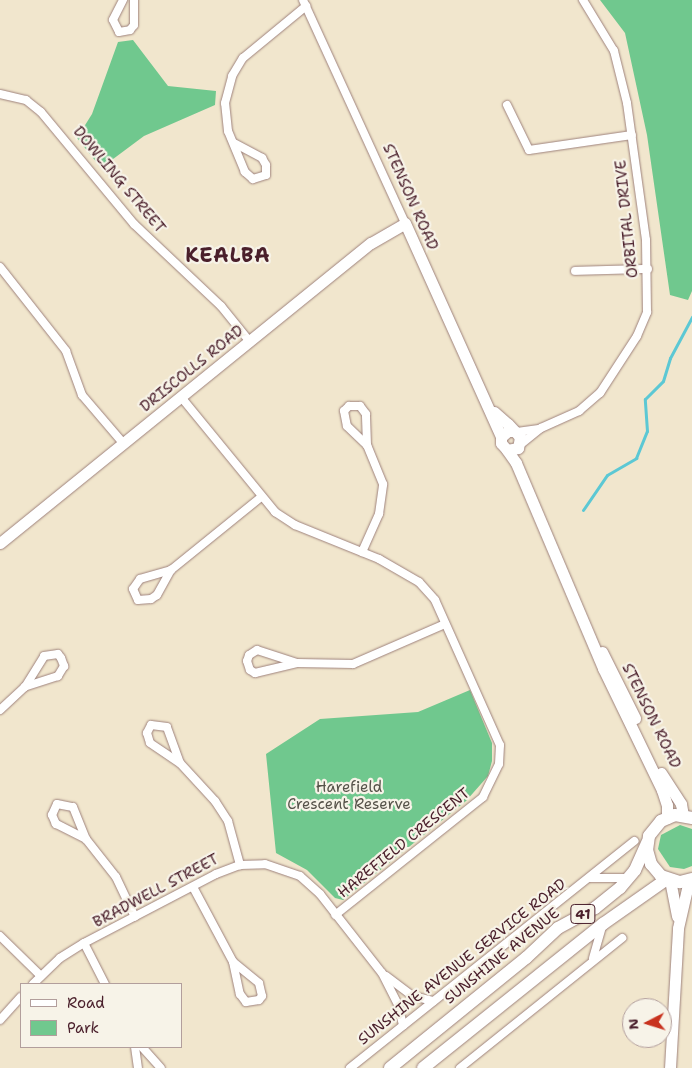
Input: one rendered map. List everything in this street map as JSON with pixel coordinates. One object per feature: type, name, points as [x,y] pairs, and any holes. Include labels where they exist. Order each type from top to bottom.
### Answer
[{"type":"main road","points":[[667,818],[689,816]]},
{"type":"main road","name":"41","points":[[641,842],[656,825],[667,818]]},
{"type":"main road","points":[[641,842],[651,864],[669,880],[690,880]]},
{"type":"main road","name":"SUNSHINE AVENUE","points":[[390,1068],[526,958],[558,928],[595,908],[629,878],[641,842]]},
{"type":"main road","name":"41","points":[[423,1068],[603,924],[669,880]]},
{"type":"street","points":[[123,0],[114,14],[113,26],[119,32],[130,30],[134,25],[134,0]]},
{"type":"street","name":"ORBITAL DRIVE","points":[[515,432],[541,428],[579,411],[610,382],[643,323],[647,312],[648,269],[632,135],[614,51],[583,0]]},
{"type":"street","points":[[234,143],[262,158],[266,165],[266,175],[258,179],[248,176],[234,143],[226,124],[225,103],[238,65],[253,48],[304,3]]},
{"type":"street","name":"STENSON ROAD","points":[[304,3],[501,437]]},
{"type":"street","name":"DOWLING STREET","points":[[0,94],[26,100],[41,112],[134,224],[221,306],[250,342]]},
{"type":"street","points":[[507,105],[528,150],[632,135]]},
{"type":"street","name":"DRISCOLLS ROAD","points":[[0,543],[381,235],[405,223]]},
{"type":"street","points":[[0,267],[66,350],[82,395],[123,443]]},
{"type":"street","points":[[575,271],[648,269]]},
{"type":"street","name":"HAREFIELD CRESCENT","points":[[181,397],[275,512],[295,525],[362,552],[419,582],[435,600],[500,745],[499,764],[494,781],[483,797],[335,915]]},
{"type":"street","points":[[362,552],[383,499],[383,484],[367,445],[366,414],[360,406],[350,406],[344,411],[346,426],[367,445]]},
{"type":"street","name":"STENSON ROAD","points":[[489,407],[515,432]]},
{"type":"street","name":"ORBITAL DRIVE","points":[[520,446],[541,428]]},
{"type":"street","points":[[508,431],[515,432],[520,446],[507,450],[501,444],[501,437],[508,431]]},
{"type":"street","name":"STENSON ROAD","points":[[520,446],[522,481]]},
{"type":"street","name":"STENSON ROAD","points":[[507,450],[662,790],[667,805],[667,818]]},
{"type":"street","points":[[171,570],[157,595],[151,599],[138,600],[134,589],[136,583],[171,570],[261,497]]},
{"type":"street","points":[[297,663],[258,650],[249,655],[247,661],[250,670],[255,673],[297,663],[353,664],[446,624]]},
{"type":"street","name":"STENSON ROAD","points":[[589,632],[614,670],[655,762],[689,816]]},
{"type":"street","points":[[0,710],[25,688],[44,656],[58,654],[64,666],[58,676],[25,688]]},
{"type":"street","points":[[180,763],[167,727],[151,725],[147,733],[150,743],[180,763],[215,800],[228,821],[240,865]]},
{"type":"street","points":[[86,839],[56,824],[52,815],[57,804],[73,807],[86,839],[116,877],[135,917]]},
{"type":"street","name":"SUNSHINE AVENUE SERVICE ROAD","points":[[350,1068],[432,1001],[590,878],[641,842]]},
{"type":"street","name":"BRADWELL STREET","points":[[34,983],[60,958],[193,886],[240,865],[265,864],[287,870],[310,884],[382,973],[398,1005],[403,1025]]},
{"type":"street","points":[[590,878],[629,878]]},
{"type":"street","points":[[669,880],[678,928]]},
{"type":"street","points":[[670,1068],[678,928],[690,880]]},
{"type":"street","points":[[193,886],[232,962],[240,994],[246,1002],[259,1000],[262,996],[259,983],[232,962]]},
{"type":"street","points":[[593,958],[603,924]]},
{"type":"street","points":[[0,936],[41,976]]},
{"type":"street","points":[[464,1067],[593,958],[622,938]]},
{"type":"street","points":[[84,944],[104,983]]},
{"type":"street","name":"SUNSHINE AVENUE","points":[[382,973],[413,996],[432,1001]]},
{"type":"street","points":[[0,1020],[20,998]]},
{"type":"street","points":[[134,1048],[138,1068]]},
{"type":"street","points":[[143,1048],[160,1068]]},
{"type":"green space","points":[[600,0],[692,0],[692,291],[688,300],[670,295],[647,135],[625,33]]},
{"type":"green space","points":[[133,40],[168,86],[216,91],[215,105],[144,136],[101,168],[77,138],[92,114],[118,42]]},
{"type":"green space","name":"Harefield Crescent Reserve","points":[[470,690],[492,743],[492,761],[488,776],[466,801],[343,900],[335,898],[307,870],[276,853],[266,754],[320,719],[418,712]]},
{"type":"green space","points":[[680,825],[692,829],[692,866],[684,869],[670,867],[658,849],[661,835]]},
{"type":"waterway","points":[[583,510],[607,475],[636,458],[647,431],[645,399],[663,381],[670,358],[692,317]]},
{"type":"district","name":"KEALBA","points":[[228,255]]}]
